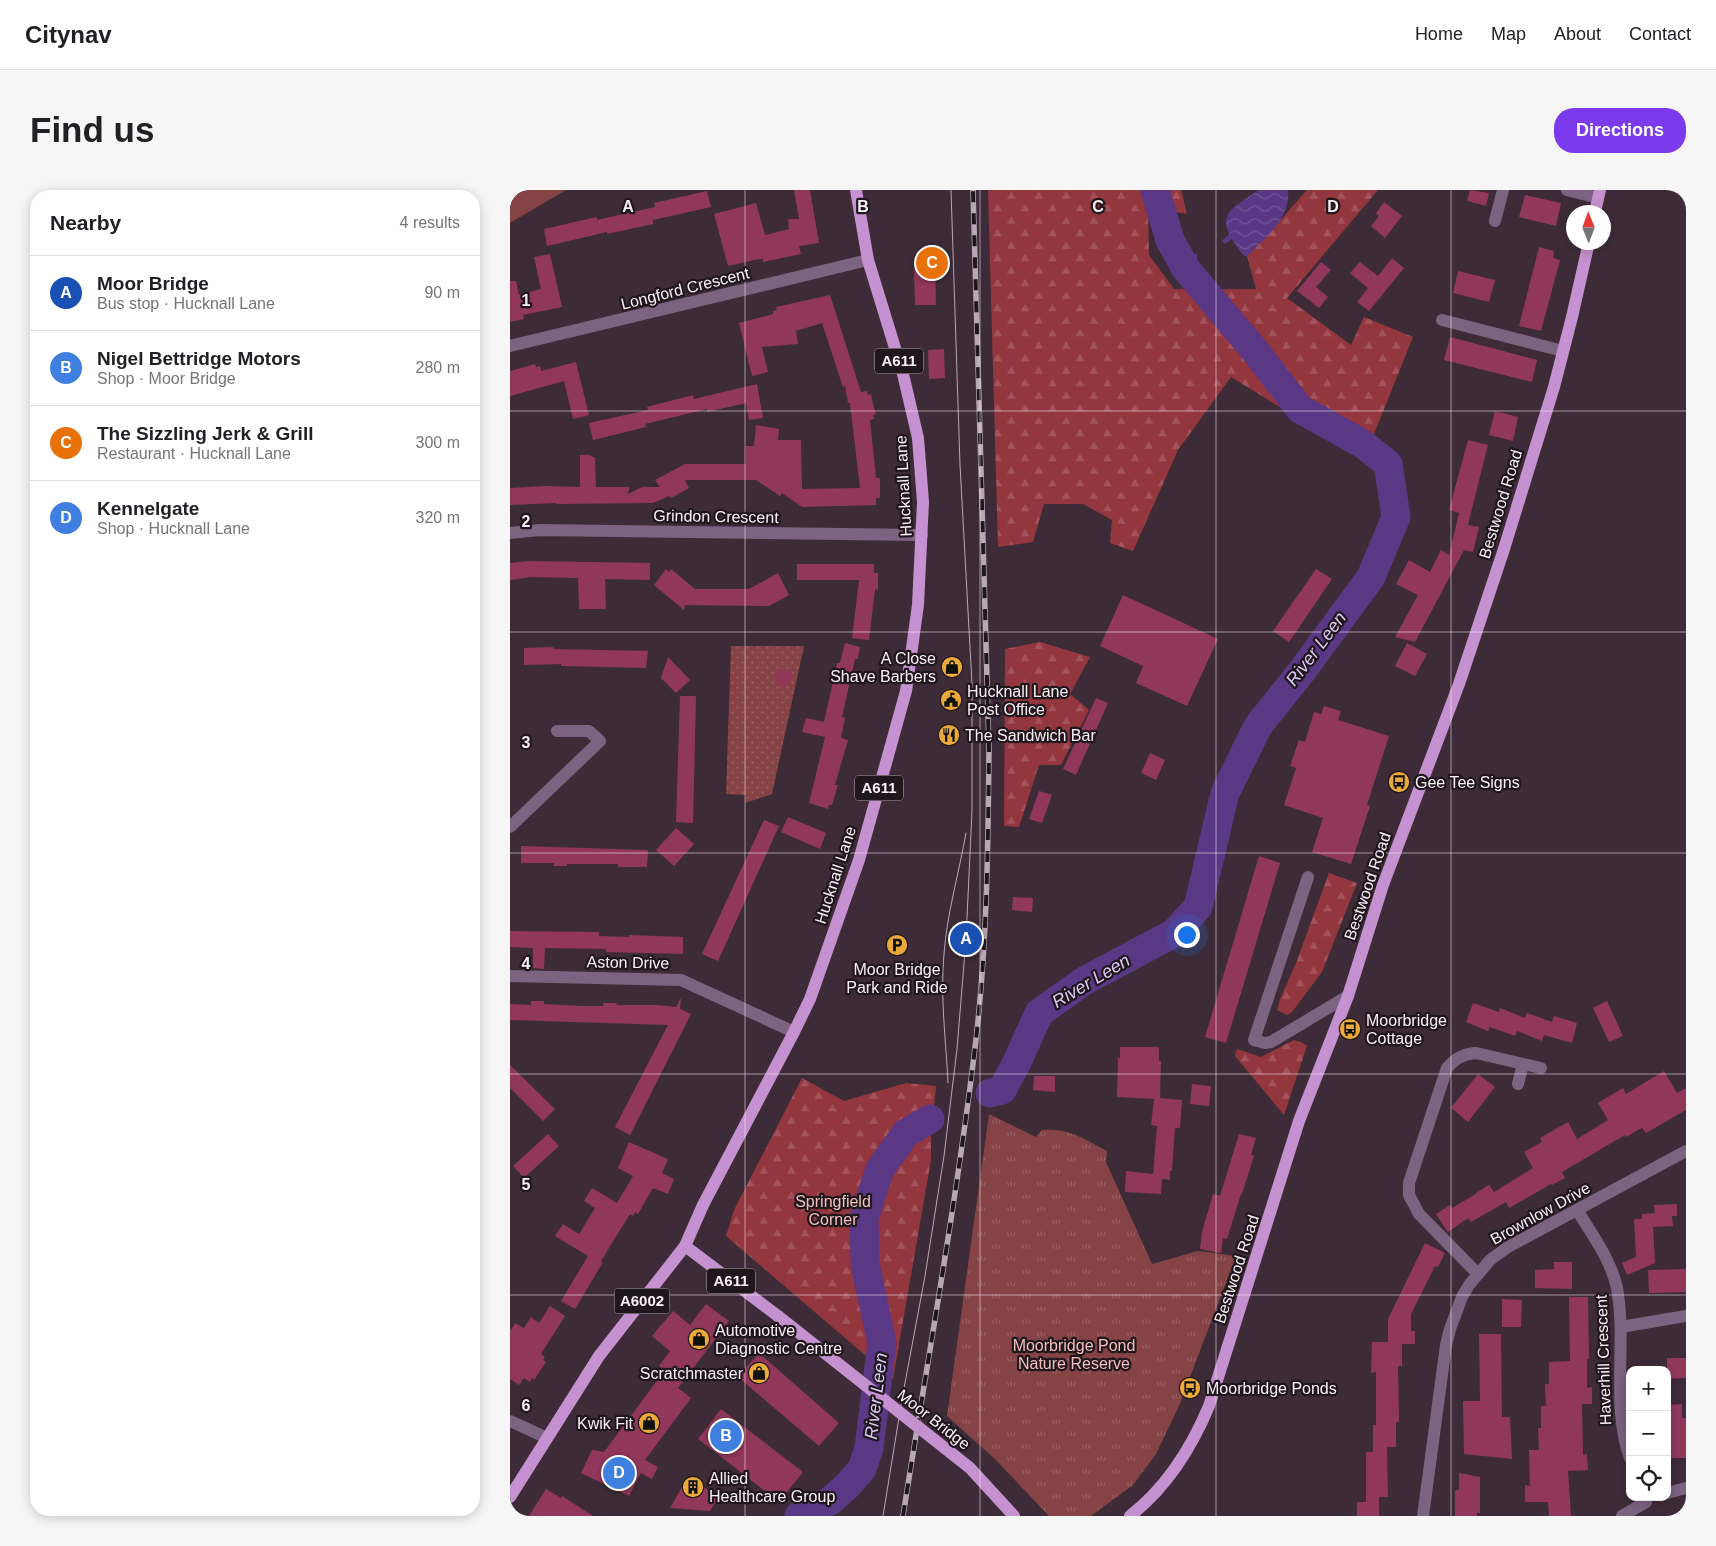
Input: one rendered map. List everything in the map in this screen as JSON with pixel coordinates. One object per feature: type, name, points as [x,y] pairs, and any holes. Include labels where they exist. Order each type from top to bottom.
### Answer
[{"type":"main road","name":"Hucknall Lane","points":[[510,1496],[599,1356],[685,1246],[703,1205],[794,1032],[810,999],[859,860],[906,691],[918,606],[922,535],[918,438],[903,374],[868,260],[856,190]]},
{"type":"main road","name":"Bestwood Road","points":[[1130,1516],[1149,1501],[1173,1472],[1199,1431],[1209,1406],[1299,1121],[1348,996],[1383,885],[1458,684],[1504,549],[1564,351],[1587,250]]},
{"type":"main road","name":"Moor Bridge","points":[[685,1246],[778,1316],[970,1468],[1014,1516]]},
{"type":"street","points":[[1495,221],[1503,190]]},
{"type":"street","points":[[1567,190],[1599,194]]},
{"type":"street","name":"Longford Crescent","points":[[510,346],[868,260]]},
{"type":"street","points":[[1442,320],[1564,351]]},
{"type":"street","name":"Grindon Crescent","points":[[510,533],[540,530],[922,535]]},
{"type":"street","points":[[510,827],[600,741],[589,731],[557,732]]},
{"type":"street","points":[[1308,876],[1309,891],[1254,1040],[1265,1043],[1271,1042],[1348,996]]},
{"type":"street","name":"Aston Drive","points":[[510,976],[681,980],[794,1032]]},
{"type":"street","points":[[1477,1273],[1419,1214],[1409,1194],[1409,1183],[1447,1068],[1454,1060],[1466,1054],[1476,1053],[1541,1068]]},
{"type":"street","points":[[1518,1084],[1523,1064]]},
{"type":"street","name":"Brownlow Drive","points":[[1423,1516],[1446,1344],[1462,1297],[1477,1273],[1490,1260],[1508,1247],[1686,1151]]},
{"type":"street","name":"Haverhill Crescent","points":[[1577,1210],[1608,1261],[1616,1287],[1621,1327],[1622,1432],[1629,1456]]},
{"type":"street","points":[[1621,1327],[1686,1316]]},
{"type":"street","points":[[510,1421],[547,1438]]},
{"type":"street","points":[[1671,1492],[1686,1488]]},
{"type":"street","points":[[1622,1516],[1646,1501]]},
{"type":"green space","points":[[510,190],[566,190],[510,223]]},
{"type":"green space","points":[[988,190],[1181,190],[1187,214],[1148,207],[1149,255],[1174,289],[1256,289],[1247,256],[1307,190],[1378,190],[1287,298],[1351,345],[1364,317],[1413,337],[1364,459],[1231,377],[1178,450],[1133,551],[1110,543],[1112,520],[1083,504],[1044,504],[1033,542],[998,547]]},
{"type":"green space","points":[[1040,642],[1090,657],[1070,694],[1089,710],[1061,765],[1039,765],[1019,827],[1004,826],[1005,649]]},
{"type":"green space","points":[[731,646],[804,646],[772,794],[745,803],[746,795],[726,794]]},
{"type":"green space","points":[[1329,873],[1357,883],[1322,972],[1292,1012],[1287,1015],[1277,1010],[1280,999],[1296,963]]},
{"type":"green space","points":[[1294,1040],[1307,1046],[1284,1115],[1235,1056],[1237,1049],[1261,1057]]},
{"type":"green space","name":"Springfield Corner","points":[[802,1078],[844,1101],[906,1083],[936,1086],[931,1134],[931,1160],[893,1379],[726,1236],[734,1210]]},
{"type":"green space","name":"Moorbridge Pond Nature Reserve","points":[[989,1114],[1036,1137],[1042,1130],[1060,1131],[1076,1135],[1107,1151],[1106,1162],[1152,1264],[1198,1251],[1236,1256],[1179,1406],[1156,1454],[1133,1485],[1091,1516],[1049,1516],[995,1459],[947,1416]]},
{"type":"water","points":[[1258,190],[1288,190],[1286,210],[1276,227],[1247,256],[1244,256],[1227,230],[1226,218],[1234,207]]},
{"type":"building","points":[[794,190],[810,190],[819,243],[799,246],[801,254],[763,262],[763,259],[759,259],[728,266],[714,214],[756,203],[765,235],[789,229],[788,219],[799,219]]},
{"type":"building","points":[[1470,190],[1489,193],[1486,206],[1467,201]]},
{"type":"building","points":[[707,191],[711,207],[653,220],[653,224],[607,234],[607,232],[547,246],[544,229],[655,207],[654,203]]},
{"type":"building","points":[[1525,195],[1561,203],[1556,226],[1519,217]]},
{"type":"building","points":[[1384,202],[1402,216],[1385,238],[1371,226],[1379,216],[1376,213]]},
{"type":"building","points":[[1539,247],[1554,251],[1553,258],[1560,260],[1541,331],[1519,326]]},
{"type":"building","points":[[550,254],[562,307],[523,315],[524,319],[510,322],[510,281],[516,281],[519,295],[541,289],[534,257]]},
{"type":"building","points":[[1392,258],[1404,268],[1369,311],[1357,302],[1368,288],[1350,273],[1360,262],[1378,276]]},
{"type":"building","points":[[1321,262],[1331,270],[1316,287],[1328,297],[1319,308],[1297,291]]},
{"type":"building","points":[[935,268],[936,305],[915,305],[914,269]]},
{"type":"building","points":[[1458,271],[1495,280],[1489,302],[1453,293]]},
{"type":"building","points":[[830,295],[861,392],[867,391],[868,395],[871,394],[876,414],[873,415],[874,419],[870,420],[876,478],[880,478],[880,498],[876,498],[876,505],[802,507],[782,493],[780,496],[756,480],[685,480],[689,488],[671,498],[669,496],[653,503],[510,505],[510,488],[580,487],[580,455],[590,455],[595,458],[596,487],[629,487],[628,494],[642,487],[660,487],[655,480],[685,464],[746,464],[746,446],[754,446],[756,425],[779,429],[778,440],[801,440],[802,489],[860,488],[850,403],[848,403],[845,386],[843,387],[822,323],[796,331],[798,344],[762,347],[768,372],[752,376],[739,323],[773,314],[773,311],[777,310],[776,307]]},
{"type":"building","points":[[1450,337],[1537,360],[1532,382],[1444,360]]},
{"type":"building","points":[[944,349],[945,378],[929,379],[928,350]]},
{"type":"building","points":[[576,362],[589,415],[573,419],[564,381],[510,396],[510,371],[535,364],[536,367],[540,366],[541,371]]},
{"type":"building","points":[[757,384],[763,418],[749,420],[746,403],[707,412],[707,409],[645,424],[646,427],[593,440],[589,423],[648,410],[647,407],[693,395],[694,399]]},
{"type":"building","points":[[1495,411],[1518,417],[1513,441],[1489,435]]},
{"type":"building","points":[[1468,440],[1488,445],[1468,525],[1479,527],[1473,552],[1464,550],[1415,642],[1395,637],[1418,595],[1396,584],[1409,560],[1430,572],[1441,550],[1449,555],[1459,513],[1449,510]]},
{"type":"building","points":[[529,561],[650,563],[650,580],[605,579],[606,609],[579,609],[578,578],[531,577],[510,580],[510,563]]},
{"type":"building","points":[[797,564],[874,564],[874,573],[878,573],[878,590],[875,589],[869,640],[852,638],[859,580],[797,580]]},
{"type":"building","points":[[666,569],[669,572],[671,569],[695,589],[749,589],[778,573],[789,595],[769,606],[685,605],[684,610],[654,585]]},
{"type":"building","points":[[1316,569],[1332,579],[1289,642],[1273,631]]},
{"type":"building","points":[[1123,595],[1218,639],[1187,706],[1136,683],[1143,666],[1100,646]]},
{"type":"building","points":[[845,643],[860,647],[858,659],[855,659],[842,717],[845,718],[841,738],[848,740],[835,785],[838,785],[832,805],[829,805],[828,809],[809,803],[825,737],[802,732],[806,718],[824,722],[837,663],[840,663]]},
{"type":"building","points":[[1407,643],[1427,654],[1415,676],[1395,666]]},
{"type":"building","points":[[553,647],[553,649],[648,651],[646,668],[561,666],[561,664],[524,665],[524,648]]},
{"type":"building","points":[[668,657],[690,680],[676,693],[661,678]]},
{"type":"building","points":[[777,670],[792,671],[790,685],[776,685]]},
{"type":"building","points":[[680,696],[696,696],[693,823],[676,822]]},
{"type":"building","points":[[1096,698],[1108,703],[1076,775],[1063,769]]},
{"type":"building","points":[[1324,706],[1341,711],[1338,720],[1389,736],[1367,805],[1370,806],[1351,864],[1312,852],[1323,818],[1284,805],[1296,768],[1290,766],[1299,740],[1305,742],[1314,712],[1321,714]]},
{"type":"building","points":[[1150,753],[1165,760],[1156,780],[1141,773]]},
{"type":"building","points":[[1039,791],[1052,795],[1042,823],[1029,819]]},
{"type":"building","points":[[788,817],[826,833],[820,849],[781,832]]},
{"type":"building","points":[[764,820],[779,826],[718,961],[702,954]]},
{"type":"building","points":[[676,828],[694,844],[674,866],[656,850]]},
{"type":"building","points":[[521,846],[648,850],[647,867],[618,867],[618,864],[567,864],[567,866],[554,866],[554,863],[521,863]]},
{"type":"building","points":[[1259,856],[1280,863],[1226,1043],[1205,1037]]},
{"type":"building","points":[[1013,897],[1033,898],[1032,912],[1012,910]]},
{"type":"building","points":[[510,931],[599,932],[599,936],[683,937],[683,954],[606,952],[606,949],[545,948],[544,969],[533,968],[533,948],[510,947]]},
{"type":"building","points":[[681,998],[680,1009],[691,1014],[630,1135],[615,1127],[668,1025],[510,1020],[510,1004],[531,1005],[531,1001],[544,1001],[544,1004],[583,1006],[603,1006],[603,1003],[617,1003],[616,1005],[676,1007]]},
{"type":"building","points":[[1607,1001],[1623,1036],[1609,1042],[1593,1008]]},
{"type":"building","points":[[1473,1003],[1499,1012],[1500,1008],[1525,1018],[1527,1013],[1552,1022],[1554,1016],[1577,1023],[1572,1043],[1544,1035],[1542,1041],[1517,1031],[1515,1036],[1490,1027],[1488,1031],[1466,1022]]},
{"type":"building","points":[[1120,1047],[1159,1047],[1159,1061],[1161,1061],[1160,1098],[1182,1100],[1180,1128],[1175,1128],[1170,1180],[1162,1179],[1161,1194],[1125,1192],[1126,1171],[1153,1174],[1157,1126],[1151,1125],[1154,1099],[1117,1097]]},
{"type":"building","points":[[510,1065],[555,1109],[543,1121],[510,1088]]},
{"type":"building","points":[[1664,1071],[1677,1093],[1686,1088],[1686,1110],[1646,1133],[1642,1128],[1626,1137],[1625,1135],[1562,1172],[1565,1178],[1509,1208],[1506,1202],[1471,1222],[1468,1218],[1447,1231],[1436,1214],[1450,1205],[1452,1208],[1489,1185],[1494,1192],[1533,1168],[1524,1152],[1542,1142],[1540,1138],[1568,1122],[1577,1139],[1608,1120],[1598,1103],[1623,1088],[1626,1094]]},
{"type":"building","points":[[1478,1074],[1495,1087],[1468,1122],[1451,1108]]},
{"type":"building","points":[[1034,1076],[1055,1076],[1055,1092],[1033,1090]]},
{"type":"building","points":[[1192,1084],[1211,1086],[1209,1106],[1190,1104]]},
{"type":"building","points":[[548,1134],[559,1146],[524,1178],[513,1166]]},
{"type":"building","points":[[1239,1134],[1256,1138],[1251,1155],[1254,1156],[1227,1239],[1223,1238],[1221,1253],[1200,1249],[1202,1232],[1213,1194],[1220,1196]]},
{"type":"building","points":[[629,1142],[668,1159],[662,1173],[674,1179],[668,1194],[653,1188],[638,1214],[635,1212],[633,1216],[630,1214],[601,1261],[603,1262],[575,1309],[561,1301],[588,1256],[555,1236],[563,1224],[579,1234],[595,1208],[584,1201],[592,1188],[617,1203],[633,1176],[618,1168]]},
{"type":"building","points":[[1677,1204],[1677,1216],[1672,1216],[1673,1226],[1653,1227],[1655,1263],[1627,1275],[1622,1263],[1636,1257],[1634,1219],[1642,1219],[1642,1214],[1655,1213],[1654,1205]]},
{"type":"building","points":[[1425,1243],[1445,1253],[1438,1267],[1435,1266],[1411,1314],[1411,1331],[1415,1331],[1415,1344],[1402,1344],[1402,1366],[1398,1366],[1399,1422],[1396,1422],[1396,1447],[1387,1447],[1388,1497],[1379,1497],[1379,1516],[1357,1516],[1357,1502],[1366,1502],[1366,1452],[1373,1452],[1373,1425],[1376,1425],[1376,1372],[1371,1373],[1372,1342],[1388,1342],[1388,1319]]},
{"type":"building","points":[[1554,1262],[1572,1262],[1572,1289],[1535,1288],[1535,1270],[1554,1269]]},
{"type":"building","points":[[1686,1269],[1686,1292],[1649,1293],[1648,1270]]},
{"type":"building","points":[[1569,1297],[1588,1297],[1589,1359],[1587,1359],[1587,1388],[1592,1387],[1592,1404],[1582,1404],[1583,1455],[1587,1454],[1588,1470],[1568,1471],[1571,1516],[1549,1516],[1548,1502],[1525,1502],[1525,1485],[1530,1486],[1529,1450],[1539,1450],[1538,1428],[1541,1428],[1541,1406],[1546,1406],[1545,1384],[1549,1384],[1549,1362],[1570,1361]]},
{"type":"building","points":[[1502,1299],[1522,1300],[1521,1327],[1502,1327]]},
{"type":"building","points":[[706,1304],[729,1321],[678,1388],[691,1398],[645,1460],[658,1467],[652,1479],[641,1473],[629,1496],[581,1473],[592,1450],[604,1452],[665,1370],[659,1366],[670,1351],[652,1336],[673,1311],[690,1325]]},
{"type":"building","points":[[550,1306],[565,1316],[541,1354],[545,1357],[543,1360],[546,1362],[534,1380],[532,1378],[530,1382],[524,1378],[519,1385],[510,1379],[510,1331],[515,1323],[524,1328],[531,1317],[539,1323]]},
{"type":"building","points":[[1479,1334],[1501,1334],[1502,1417],[1510,1417],[1512,1459],[1464,1454],[1463,1401],[1480,1401]]},
{"type":"building","points":[[759,1353],[839,1423],[819,1446],[738,1377]]},
{"type":"building","points":[[1667,1358],[1686,1358],[1686,1378],[1671,1379],[1671,1366],[1667,1366]]},
{"type":"building","points":[[1682,1404],[1682,1418],[1686,1418],[1686,1458],[1671,1458],[1671,1405]]},
{"type":"building","points":[[721,1409],[803,1472],[779,1502],[698,1439]]},
{"type":"building","points":[[1459,1473],[1480,1477],[1480,1513],[1477,1513],[1477,1516],[1455,1516],[1455,1490],[1459,1490]]},
{"type":"building","name":"Allied Healthcare Group","points":[[687,1478],[719,1496],[710,1511],[670,1508]]},
{"type":"building","points":[[546,1489],[561,1498],[562,1496],[593,1516],[529,1516]]},
{"type":"waterway","name":"River Leen","points":[[990,1093],[1002,1090],[1039,1013],[1084,981],[1174,933],[1198,907],[1225,793],[1258,726],[1302,671],[1371,577],[1396,517],[1388,464],[1363,444],[1300,409],[1256,352],[1186,269],[1170,240],[1155,190]]},
{"type":"waterway","points":[[1225,241],[1234,234]]},
{"type":"waterway","points":[[1182,261],[1195,256]]},
{"type":"waterway","name":"River Leen","points":[[799,1516],[830,1501],[847,1486],[862,1469],[869,1448],[882,1343],[865,1264],[864,1218],[880,1169],[906,1133],[930,1119]]},
{"type":"tram line","points":[[883,1516],[944,1156],[957,1049],[966,939],[972,811],[972,684],[960,465],[951,190]]},
{"type":"tram line","points":[[948,1083],[943,1002],[944,954],[950,908],[966,833]]},
{"type":"railway","points":[[903,1516],[950,1229],[974,1056],[982,980],[989,750],[973,190]]},
{"type":"place","name":"The Sizzling Jerk & Grill","points":[[932,263]]},
{"type":"place","name":"A Close Shave Barbers","points":[[952,667]]},
{"type":"place","name":"Hucknall Lane Post Office","points":[[951,700]]},
{"type":"place","name":"The Sandwich Bar","points":[[949,735]]},
{"type":"place","name":"Gee Tee Signs","points":[[1399,782]]},
{"type":"place","name":"Moor Bridge","points":[[966,939]]},
{"type":"place","name":"Moor Bridge Park and Ride","points":[[897,945]]},
{"type":"place","name":"Moorbridge Cottage","points":[[1350,1029]]},
{"type":"place","name":"Automotive Diagnostic Centre","points":[[699,1339]]},
{"type":"place","name":"Scratchmaster","points":[[759,1373]]},
{"type":"place","name":"Moorbridge Ponds","points":[[1190,1388]]},
{"type":"place","name":"Kwik Fit","points":[[649,1423]]},
{"type":"place","name":"Nigel Bettridge Motors","points":[[726,1436]]},
{"type":"place","name":"Kennelgate","points":[[619,1473]]},
{"type":"place","name":"Allied Healthcare Group","points":[[693,1487]]}]
